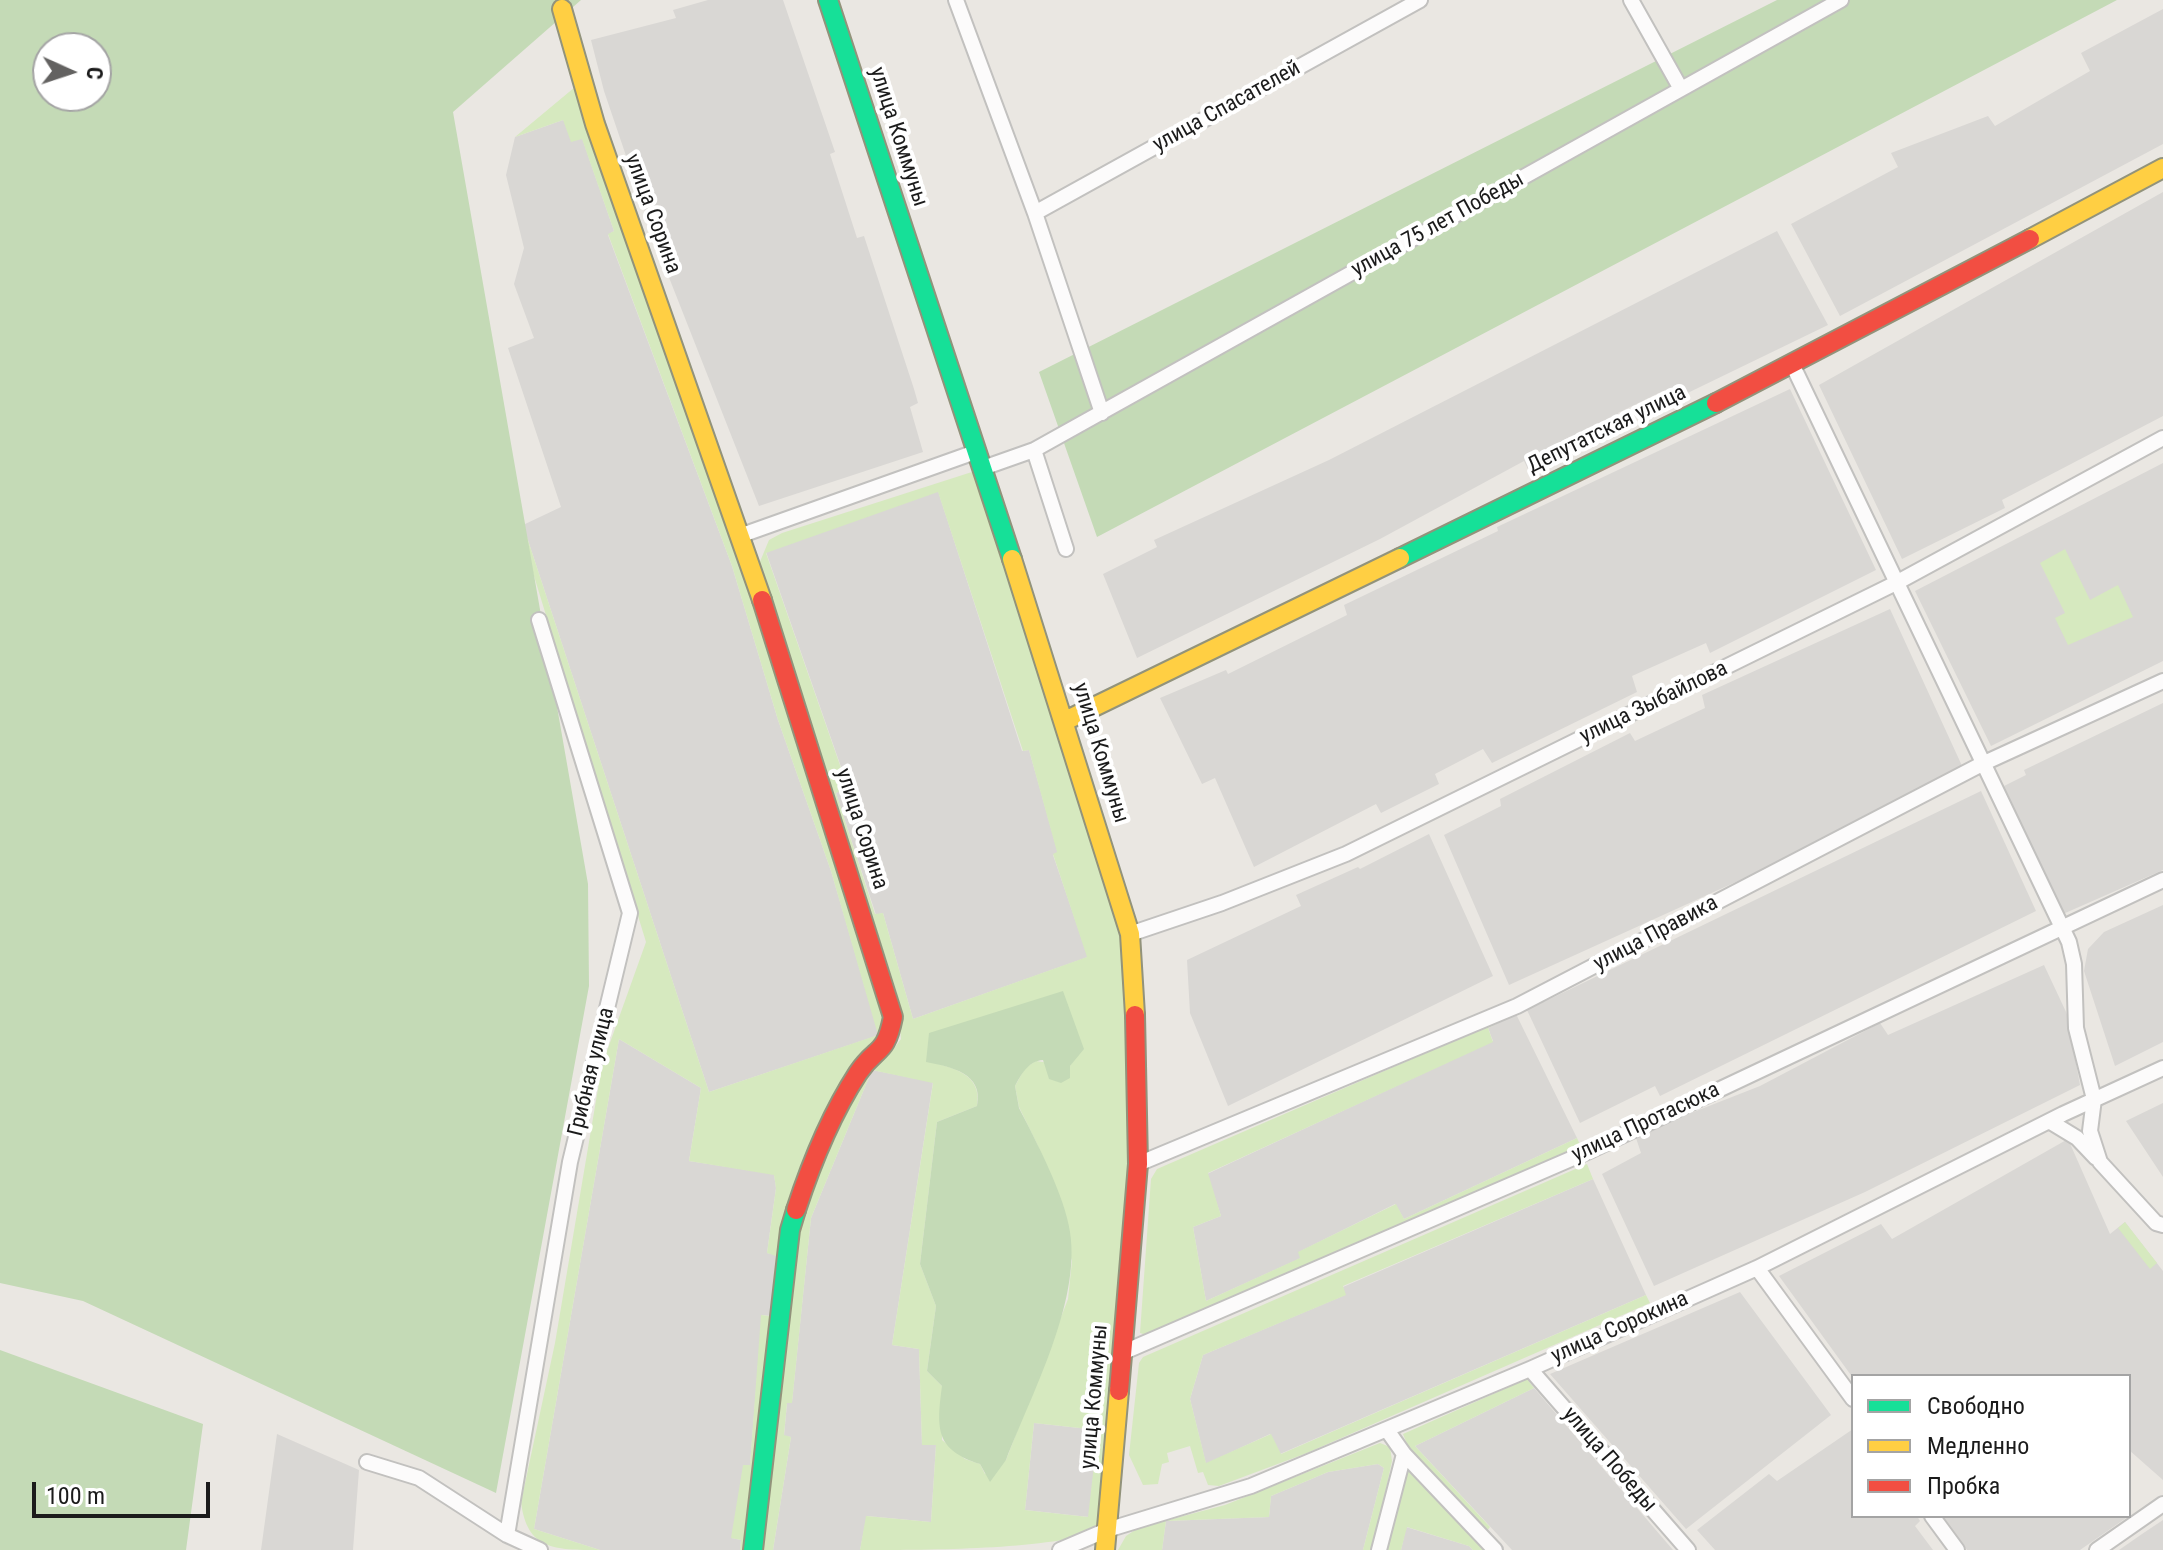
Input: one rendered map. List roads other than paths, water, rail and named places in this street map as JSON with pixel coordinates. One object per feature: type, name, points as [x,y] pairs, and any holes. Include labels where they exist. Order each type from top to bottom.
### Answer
[{"type":"street","name":"улица Коммуны","points":[[828,0],[981,460],[1130,934],[1134,976],[1138,1164],[1105,1550]]},
{"type":"street","points":[[973,0],[957,4],[1035,213],[1102,413]]},
{"type":"street","name":"улица Спасателей","points":[[1035,213],[1420,0]]},
{"type":"street","points":[[1631,0],[1681,89]]},
{"type":"street","name":"улица 75 лет Победы","points":[[742,535],[981,460],[1034,450],[1841,0]]},
{"type":"street","name":"улица Сорина","points":[[562,9],[595,124],[742,535],[893,1017],[888,1043],[859,1072],[797,1201],[790,1230],[753,1550]]},
{"type":"street","name":"Депутатская улица","points":[[1065,721],[1793,366],[2163,168]]},
{"type":"street","points":[[1793,366],[2073,951],[2076,1028],[2094,1099],[2090,1131],[2100,1162]]},
{"type":"street","name":"улица Зыбайлова","points":[[1130,934],[1222,903],[1346,854],[1896,583],[2163,438]]},
{"type":"street","points":[[1034,450],[1066,549]]},
{"type":"street","name":"Грибная улица","points":[[507,1535],[570,1162],[630,913],[539,620]]},
{"type":"street","name":"улица Правика","points":[[1138,1164],[1517,1006],[1982,764],[2163,681]]},
{"type":"street","name":"улица Протасюка","points":[[1124,1352],[1587,1152],[2163,880]]},
{"type":"street","name":"улица Сорокина","points":[[1060,1550],[1107,1530],[1251,1486],[1530,1369],[1757,1268],[2049,1121],[2163,1068]]},
{"type":"street","points":[[2049,1121],[2077,1138],[2156,1223],[2163,1225]]},
{"type":"street","points":[[1757,1268],[1851,1396]]},
{"type":"street","name":"улица Победы","points":[[1530,1369],[1688,1550]]},
{"type":"street","points":[[1387,1430],[1404,1454],[1495,1550]]},
{"type":"street","points":[[1379,1550],[1404,1454]]},
{"type":"street","points":[[367,1462],[419,1478],[507,1535],[540,1550]]},
{"type":"street","points":[[2097,1550],[2163,1504]]},
{"type":"street","points":[[1933,1518],[1957,1550]]}]
